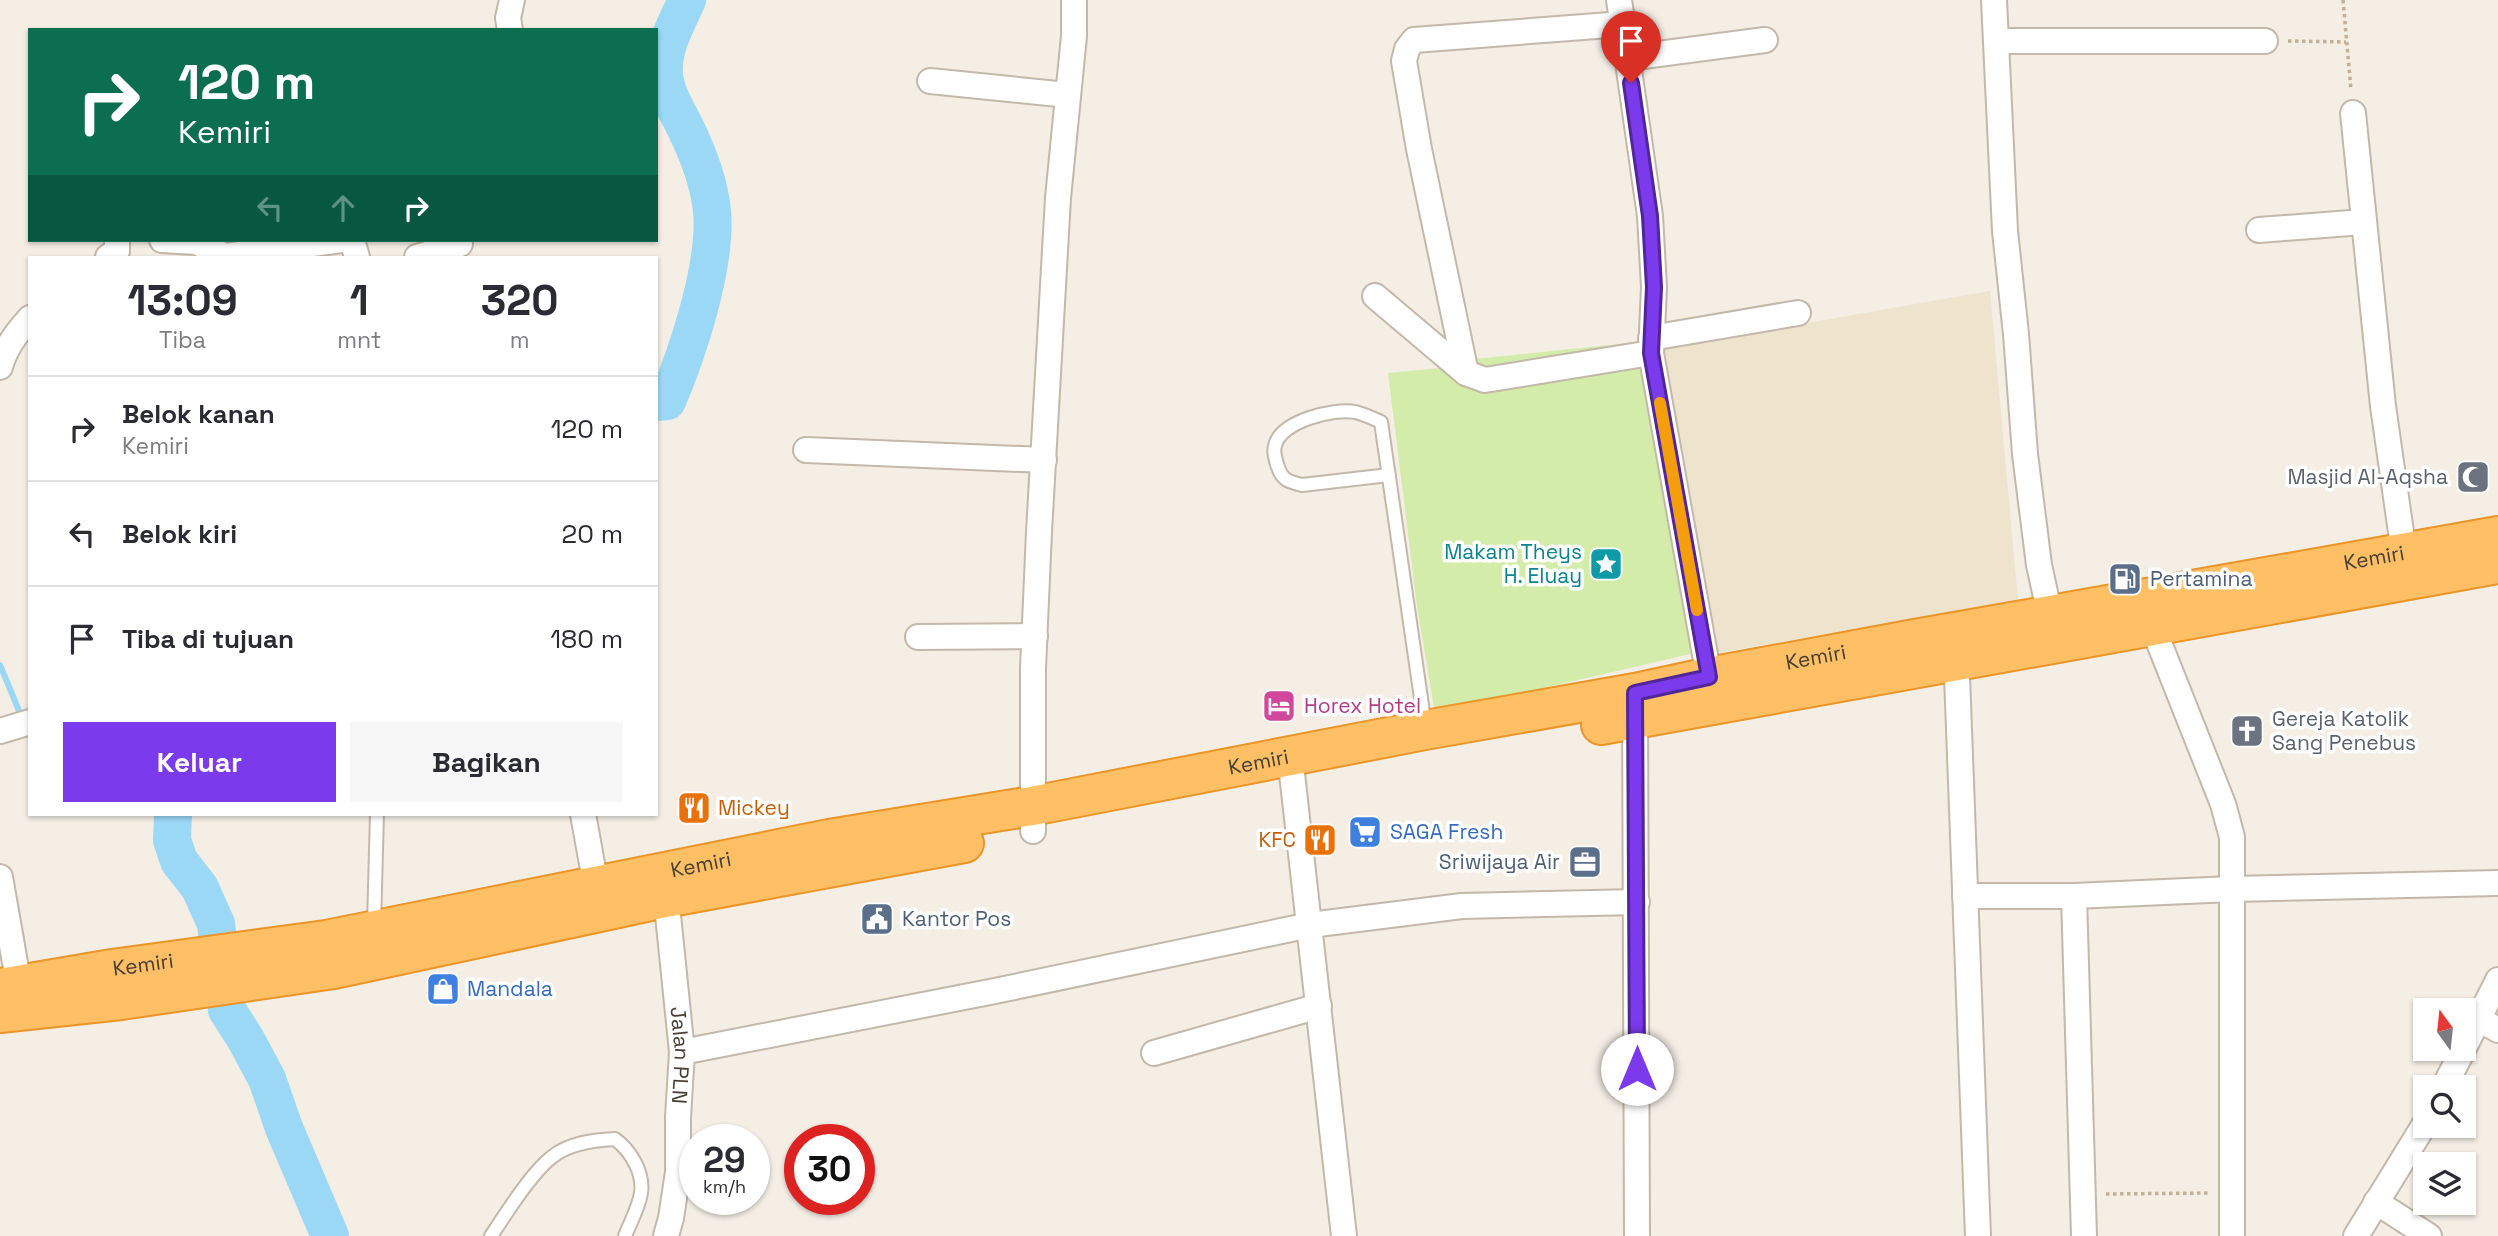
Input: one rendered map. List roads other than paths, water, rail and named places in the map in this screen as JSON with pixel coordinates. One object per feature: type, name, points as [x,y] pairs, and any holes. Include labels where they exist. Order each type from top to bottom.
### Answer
[{"type":"highway","name":"Kemiri","points":[[2237,597],[2404,553],[2498,536]]},
{"type":"highway","name":"Kemiri","points":[[10,999],[330,954],[665,885],[1292,768],[1479,744],[1635,706],[2147,612],[2237,597],[2498,564]]},
{"type":"highway","name":"Kemiri","points":[[1292,768],[1425,730],[1635,706],[1709,677],[1956,646],[2050,615],[2147,612]]},
{"type":"highway","name":"Kemiri","points":[[330,954],[374,929],[596,886],[665,885]]},
{"type":"street","points":[[510,28],[508,18],[512,0]]},
{"type":"street","points":[[1032,818],[1035,636],[1044,460],[1058,198],[1069,95],[1074,0]]},
{"type":"street","points":[[1994,0],[2005,231],[2025,454],[2039,565],[2050,615]]},
{"type":"street","points":[[1466,373],[1419,149],[1404,61],[1406,49],[1414,40],[1621,12],[1650,216],[1654,287],[1651,346],[1709,677]]},
{"type":"street","points":[[1628,58],[1765,40]]},
{"type":"street","points":[[1996,41],[2265,41]]},
{"type":"street","points":[[930,80],[1069,95]]},
{"type":"street","points":[[2353,113],[2383,406],[2404,553]]},
{"type":"street","points":[[2259,230],[2363,222]]},
{"type":"street","points":[[110,256],[117,251],[117,242]]},
{"type":"street","points":[[196,242],[225,256],[327,242]]},
{"type":"street","points":[[421,256],[461,247]]},
{"type":"street","points":[[1375,296],[1466,373],[1485,380],[1798,313]]},
{"type":"street","points":[[0,368],[16,333],[28,319]]},
{"type":"street","points":[[806,450],[1044,460]]},
{"type":"street","points":[[2147,612],[2227,815],[2232,836],[2232,1236]]},
{"type":"street","points":[[918,637],[1035,636]]},
{"type":"street","points":[[1956,646],[1978,1236]]},
{"type":"street","points":[[1635,706],[1637,1236]]},
{"type":"street","points":[[1292,768],[1344,1236]]},
{"type":"street","points":[[583,816],[596,886]]},
{"type":"street","points":[[0,877],[10,999]]},
{"type":"street","points":[[1965,896],[2074,896],[2232,889],[2498,883]]},
{"type":"street","name":"Jalan PLN","points":[[665,885],[682,1052],[677,1116],[678,1172],[666,1236]]},
{"type":"street","points":[[2074,896],[2084,1236]]},
{"type":"street","points":[[682,1052],[995,991],[1310,925],[1462,906],[1637,902]]},
{"type":"street","points":[[2488,1025],[2498,980]]},
{"type":"street","points":[[1154,1053],[1319,1006]]},
{"type":"street","points":[[2356,1236],[2416,1138]]},
{"type":"street","points":[[2376,1202],[2429,1236]]},
{"type":"lane","points":[[1389,475],[1302,485],[1290,482],[1282,477],[1276,463],[1275,446],[1282,433],[1296,423],[1321,415],[1353,411],[1381,422],[1389,475],[1425,730]]},
{"type":"lane","points":[[374,929],[377,816]]},
{"type":"lane","points":[[491,1236],[529,1182],[551,1157],[574,1145],[615,1139],[634,1159],[639,1172],[641,1192],[625,1236]]},
{"type":"waterway","points":[[658,402],[667,401],[684,358],[699,308],[712,232],[712,211],[705,177],[670,96],[664,73],[669,40],[687,0]]},
{"type":"waterway","points":[[0,665],[22,718]]},
{"type":"waterway","points":[[173,816],[172,840],[179,861],[200,888],[216,924],[227,1010],[267,1079],[284,1128],[330,1236]]},
{"type":"place","name":"Masjid Al-Aqsha","points":[[2473,477]]},
{"type":"place","name":"Makam Theys H. Eluay","points":[[1606,564]]},
{"type":"place","name":"Pertamina","points":[[2125,579]]},
{"type":"place","name":"Horex Hotel","points":[[1279,706]]},
{"type":"place","name":"Gereja Katolik Sang Penebus","points":[[2247,731]]},
{"type":"place","name":"Mickey","points":[[694,808]]},
{"type":"place","name":"SAGA Fresh","points":[[1365,832]]},
{"type":"place","name":"KFC","points":[[1320,840]]},
{"type":"place","name":"Sriwijaya Air","points":[[1585,862]]},
{"type":"place","name":"Kantor Pos","points":[[877,919]]},
{"type":"place","name":"Mandala","points":[[443,989]]}]
